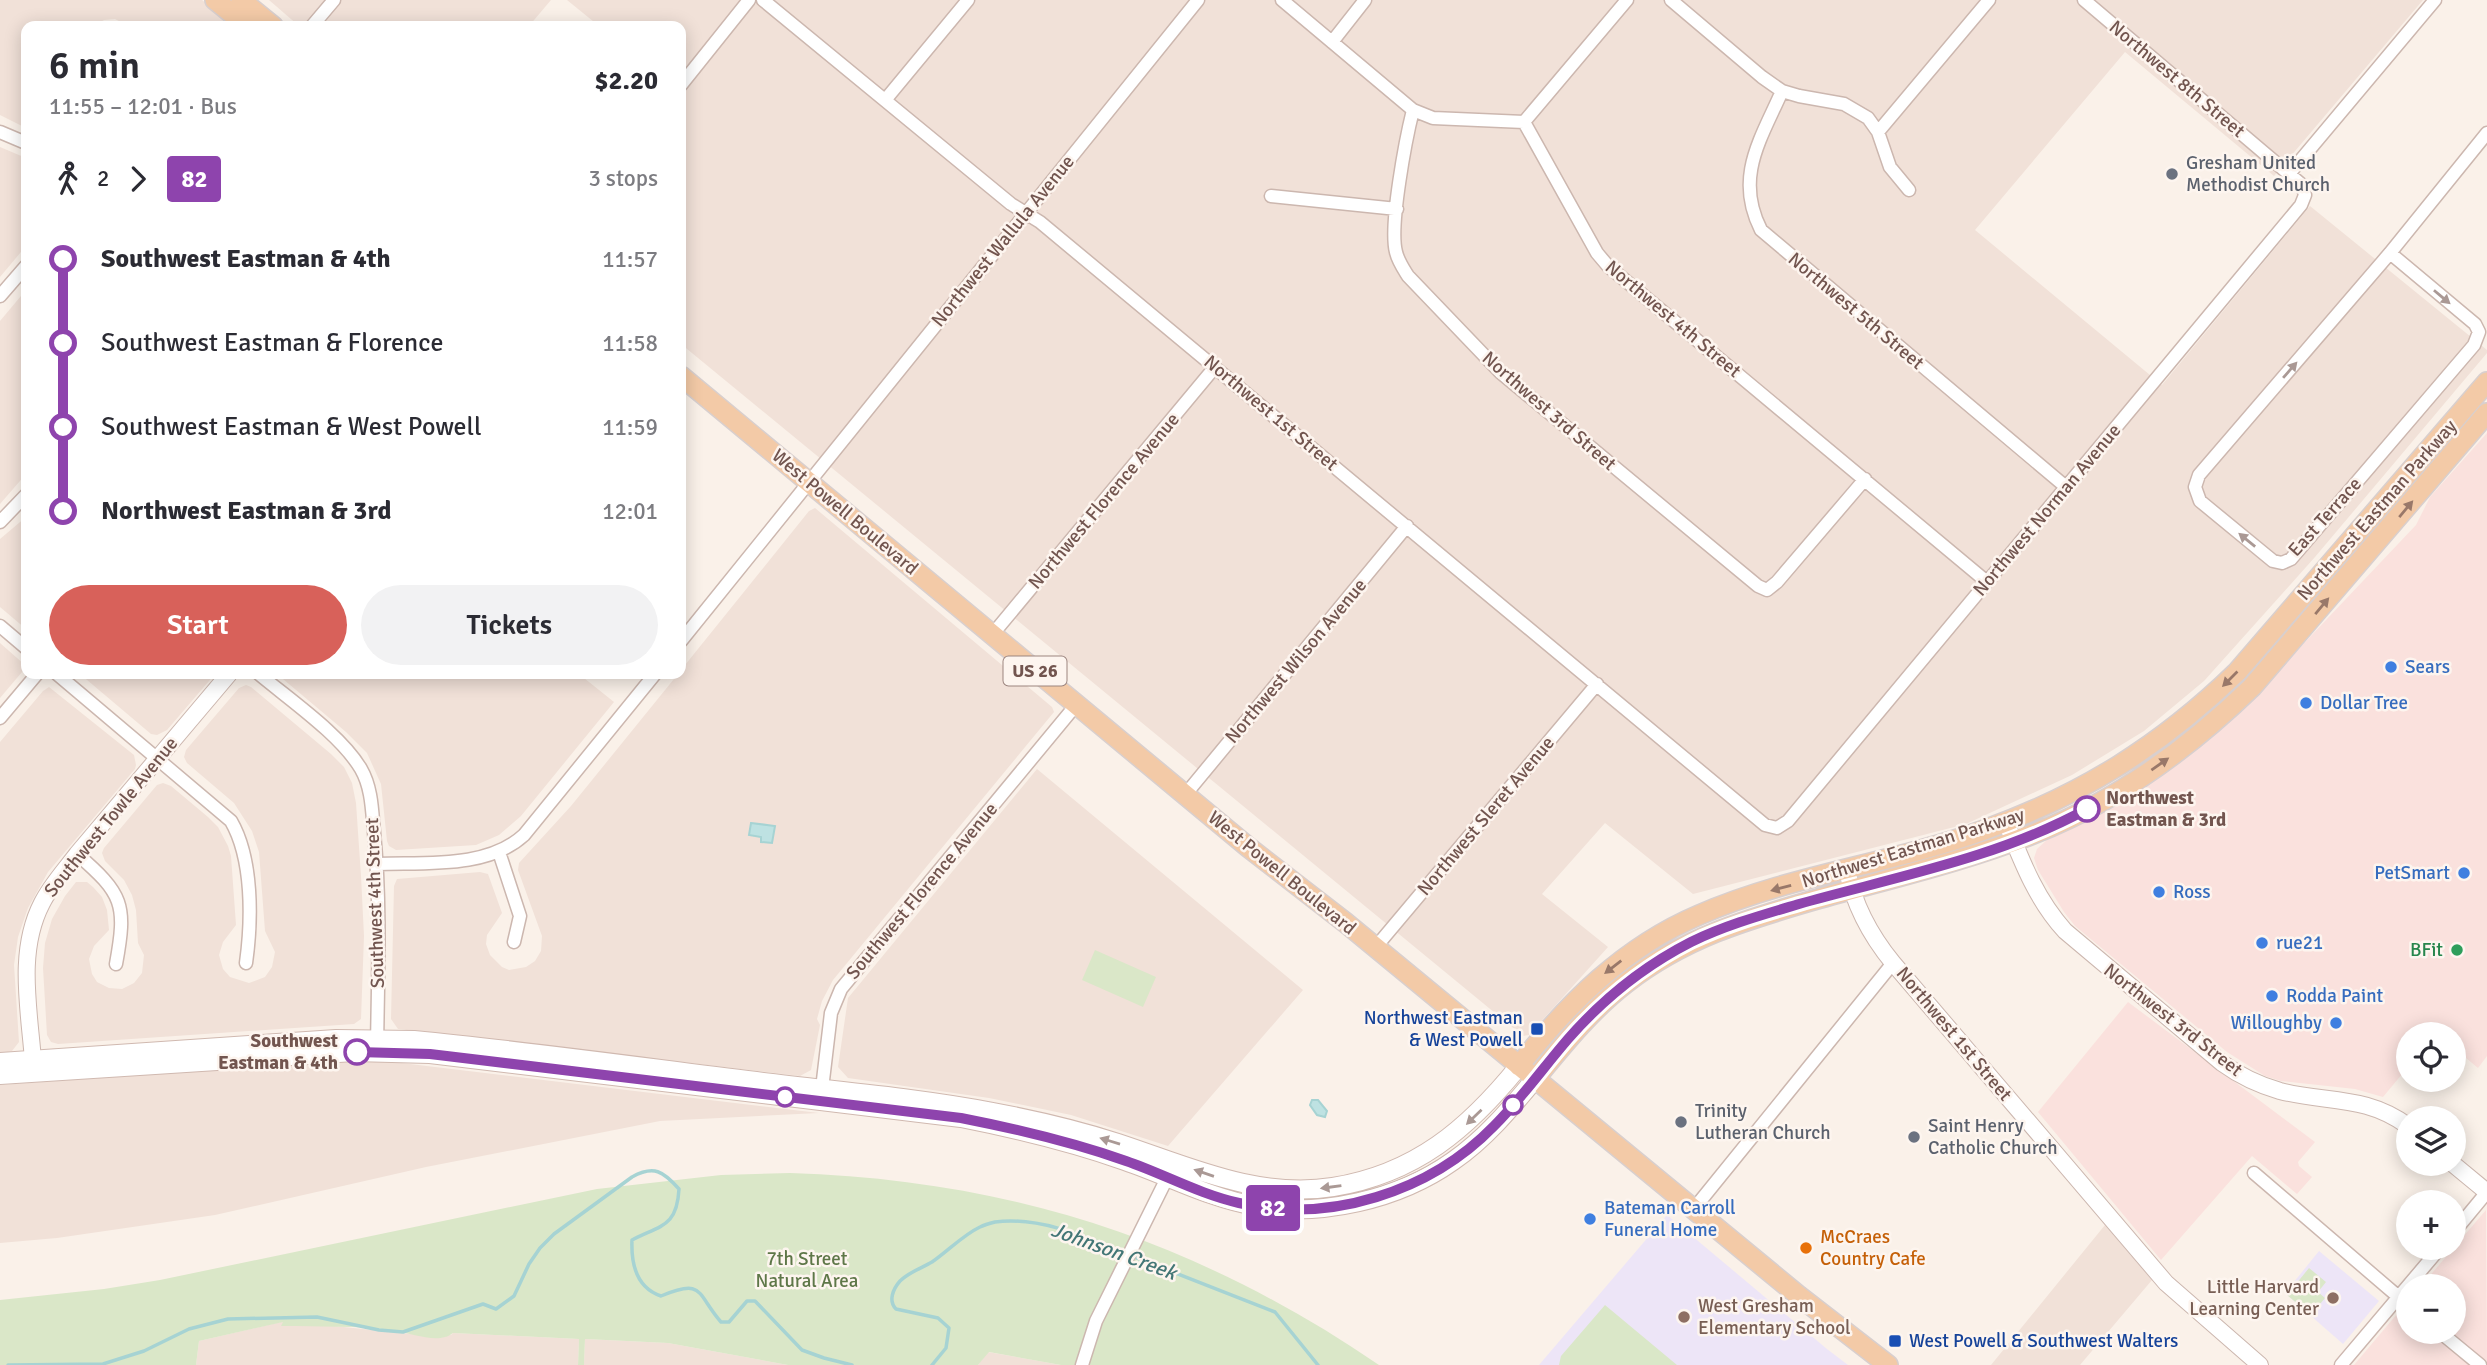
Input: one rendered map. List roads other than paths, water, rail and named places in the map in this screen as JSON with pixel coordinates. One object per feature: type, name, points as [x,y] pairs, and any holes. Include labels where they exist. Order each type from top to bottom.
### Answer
[{"type":"main road","points":[[215,0],[241,21]]},
{"type":"main road","points":[[242,0],[267,21]]},
{"type":"main road","name":"West Powell Boulevard","points":[[686,380],[1185,795],[1693,1210],[1888,1365]]},
{"type":"main road","name":"Northwest Eastman Parkway","points":[[1519,1066],[1586,990],[1609,969],[1660,935],[1720,906],[1980,832],[2006,822],[2068,795],[2153,745],[2208,700],[2263,642],[2487,382]]},
{"type":"main road","name":"Northwest Eastman Parkway","points":[[1535,1079],[1605,1000],[1674,951],[1730,925],[2014,842],[2072,818],[2126,788],[2184,748],[2222,716],[2270,667],[2487,413]]},
{"type":"main road","points":[[0,1062],[336,1039],[460,1057],[821,1095],[936,1102],[998,1113],[1089,1135],[1171,1170],[1216,1197],[1273,1209],[1332,1206],[1376,1197],[1418,1181],[1451,1163],[1494,1126],[1535,1079]]},
{"type":"main road","points":[[0,1075],[377,1045]]},
{"type":"main road","points":[[61,1071],[69,1063],[101,1061],[121,1054]]},
{"type":"main road","points":[[1171,1170],[1276,1189],[1331,1187],[1364,1181],[1404,1166],[1452,1137],[1488,1103],[1519,1066]]},
{"type":"street","points":[[316,21],[334,0]]},
{"type":"street","points":[[686,79],[749,0]]},
{"type":"street","name":"Northwest 1st Street","points":[[763,0],[1011,204],[1027,212],[1765,825],[1777,828]]},
{"type":"street","points":[[886,99],[968,0]]},
{"type":"street","name":"Northwest Wallula Avenue","points":[[686,635],[1198,0]]},
{"type":"street","points":[[1282,0],[1413,110],[1433,118],[1524,122],[1627,0]]},
{"type":"street","points":[[1332,42],[1365,0]]},
{"type":"street","points":[[1671,0],[1782,91],[1844,104],[1868,118],[1878,132],[1890,167],[1909,190]]},
{"type":"street","points":[[1878,132],[1989,0]]},
{"type":"street","name":"Northwest 8th Street","points":[[2084,0],[2302,185]]},
{"type":"street","points":[[2290,174],[2435,0]]},
{"type":"street","name":"Northwest 5th Street","points":[[1782,91],[1748,174],[1749,203],[1761,230],[2066,487]]},
{"type":"street","name":"Northwest 3rd Street","points":[[1413,110],[1393,236],[1400,264],[1408,276],[1502,373],[1758,586],[1767,590],[1777,582],[1865,479]]},
{"type":"street","name":"Northwest 4th Street","points":[[1524,122],[1597,253],[1608,266],[1987,582]]},
{"type":"street","points":[[0,132],[21,141]]},
{"type":"street","name":"East Terrace","points":[[2390,253],[2474,324],[2479,332],[2474,345],[2291,559],[2282,563],[2273,561],[2200,501],[2195,487],[2199,475],[2390,253],[2487,133]]},
{"type":"street","name":"Northwest Norman Avenue","points":[[1777,828],[1788,821],[2301,205],[2305,195],[2302,185]]},
{"type":"street","points":[[1271,196],[1397,209]]},
{"type":"street","points":[[0,296],[21,272]]},
{"type":"street","name":"Northwest Florence Avenue","points":[[992,635],[1215,367]]},
{"type":"street","points":[[0,522],[21,500]]},
{"type":"street","name":"Northwest Wilson Avenue","points":[[1185,795],[1407,526]]},
{"type":"street","points":[[0,626],[21,644]]},
{"type":"street","points":[[0,718],[33,679]]},
{"type":"street","points":[[63,679],[231,821],[244,849],[250,935],[246,963]]},
{"type":"street","name":"Southwest Towle Avenue","points":[[33,1060],[27,980],[29,939],[41,903],[77,854],[225,679]]},
{"type":"street","name":"Southwest 4th Street","points":[[266,679],[336,739],[362,772],[371,802],[377,864],[377,1045]]},
{"type":"street","points":[[377,864],[476,859],[512,846],[524,835],[650,679]]},
{"type":"street","name":"Northwest Sleret Avenue","points":[[1375,948],[1597,684]]},
{"type":"street","name":"Southwest Florence Avenue","points":[[821,1095],[831,1013],[841,989],[1076,705]]},
{"type":"street","name":"Northwest 3rd Street","points":[[2006,822],[2034,889],[2065,931],[2229,1068],[2249,1080],[2282,1091],[2358,1102],[2373,1106],[2396,1119]]},
{"type":"street","points":[[499,852],[520,916],[514,942]]},
{"type":"street","points":[[77,854],[107,881],[118,900],[122,930],[116,964]]},
{"type":"street","name":"Northwest 1st Street","points":[[1847,870],[1851,889],[1866,923],[1893,963],[2165,1283],[2260,1365]]},
{"type":"street","points":[[1693,1210],[1893,963]]},
{"type":"street","points":[[1082,1365],[1089,1338],[1171,1170]]},
{"type":"street","points":[[2254,1173],[2396,1295]]},
{"type":"street","points":[[2466,1175],[2487,1192],[2466,1217]]},
{"type":"street","points":[[2342,1365],[2396,1308]]},
{"type":"street","points":[[2455,1344],[2480,1365]]},
{"type":"water","points":[[751,823],[775,826],[772,843],[761,842],[761,837],[749,835]]},
{"type":"water","points":[[1312,1100],[1318,1100],[1327,1111],[1325,1117],[1317,1115],[1310,1105]]},
{"type":"waterway","name":"Johnson Creek","points":[[8,1365],[103,1364],[144,1351],[189,1329],[228,1319],[317,1317],[379,1330],[403,1332],[483,1304],[496,1309],[514,1296],[529,1264],[554,1234],[632,1177],[646,1171],[663,1174],[679,1189],[678,1201],[671,1218],[632,1240],[634,1266],[646,1287],[661,1296],[685,1288],[698,1291],[721,1322],[729,1322],[747,1301],[755,1301],[802,1350],[852,1365]]},
{"type":"waterway","name":"Johnson Creek","points":[[932,1365],[946,1348],[949,1328],[938,1318],[896,1309],[892,1295],[897,1284],[904,1278],[932,1262],[974,1230],[995,1222],[1028,1222],[1062,1229],[1125,1253]]},
{"type":"waterway","name":"Johnson Creek","points":[[1132,1256],[1275,1312],[1318,1365]]},
{"type":"place","name":"Gresham United Methodist Church","points":[[2172,174]]},
{"type":"place","name":"Sears","points":[[2391,667]]},
{"type":"place","name":"Dollar Tree","points":[[2306,703]]},
{"type":"place","name":"Northwest Eastman & 3rd","points":[[2087,809]]},
{"type":"place","name":"PetSmart","points":[[2464,873]]},
{"type":"place","name":"Ross","points":[[2159,892]]},
{"type":"place","name":"rue21","points":[[2262,943]]},
{"type":"place","name":"BFit","points":[[2457,950]]},
{"type":"place","name":"Rodda Paint","points":[[2272,996]]},
{"type":"place","name":"Willoughby","points":[[2336,1023]]},
{"type":"place","name":"Northwest Eastman & West Powell","points":[[1537,1029]]},
{"type":"place","name":"Southwest Eastman & 4th","points":[[357,1052]]},
{"type":"place","name":"Trinity Lutheran Church","points":[[1681,1122]]},
{"type":"place","name":"Saint Henry Catholic Church","points":[[1914,1137]]},
{"type":"place","name":"Bateman Carroll Funeral Home","points":[[1590,1219]]},
{"type":"place","name":"McCraes Country Cafe","points":[[1806,1248]]},
{"type":"place","name":"Little Harvard Learning Center","points":[[2333,1298]]},
{"type":"place","name":"West Gresham Elementary School","points":[[1684,1317]]},
{"type":"place","name":"West Powell & Southwest Walters","points":[[1895,1341]]},
{"type":"park label","name":"7th Street Natural Area","points":[[807,1270]]}]
